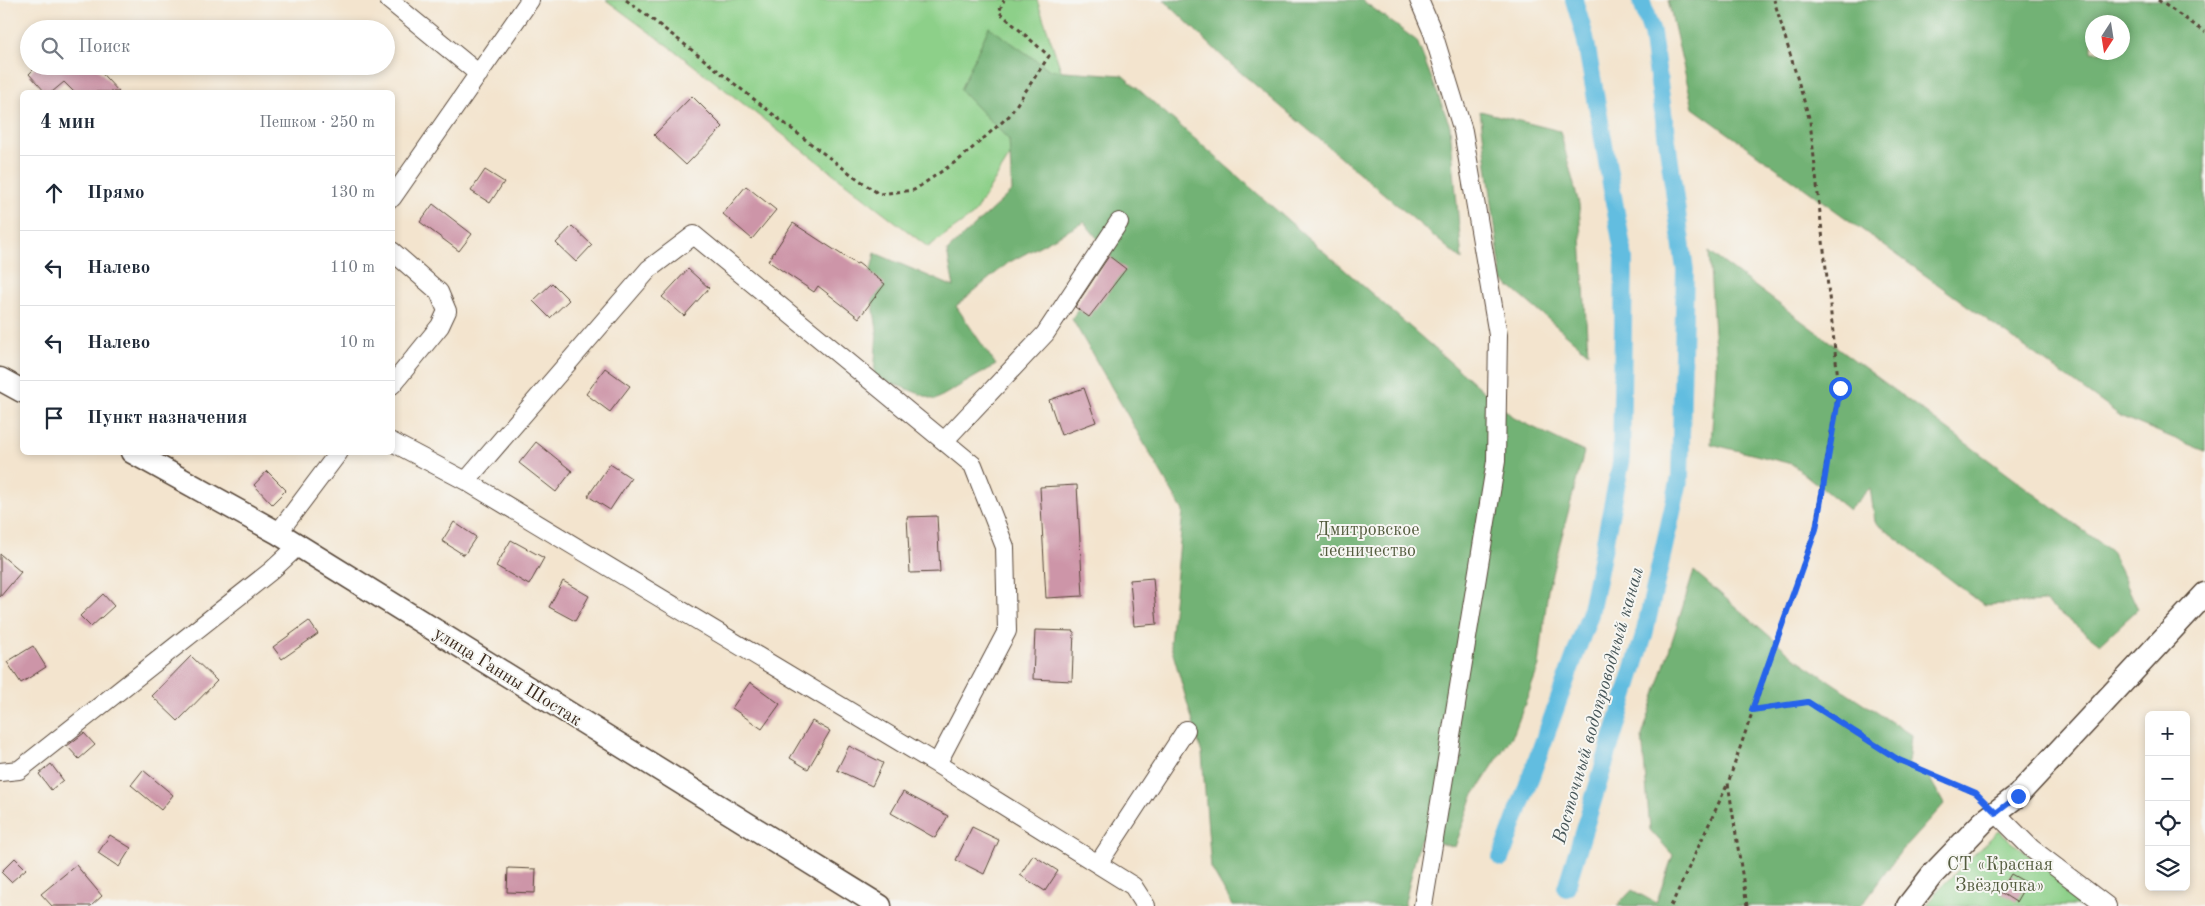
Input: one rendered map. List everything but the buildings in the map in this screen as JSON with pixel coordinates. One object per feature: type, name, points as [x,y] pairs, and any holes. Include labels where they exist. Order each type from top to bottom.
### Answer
[{"type":"main road","points":[[0,378],[20,390]]},
{"type":"main road","name":"улица Ганны Шостак","points":[[137,455],[278,533],[880,906]]},
{"type":"main road","points":[[1908,906],[1932,875],[1983,822],[2018,796],[2205,594]]},
{"type":"street","points":[[389,0],[479,74]]},
{"type":"street","points":[[395,194],[530,0]]},
{"type":"street","points":[[1420,0],[1433,33],[1463,132],[1498,335],[1496,461],[1423,906]]},
{"type":"street","points":[[944,441],[1045,334],[1119,222]]},
{"type":"street","points":[[466,481],[649,269],[694,235],[973,465],[1005,548],[1007,630],[937,764]]},
{"type":"street","points":[[395,254],[439,292],[447,311],[440,326],[395,381]]},
{"type":"street","points":[[395,444],[466,481],[937,764],[1133,886],[1146,906]]},
{"type":"street","points":[[278,533],[337,455]]},
{"type":"street","points":[[0,772],[19,770],[271,571],[298,546]]},
{"type":"street","points":[[1098,864],[1186,730]]},
{"type":"street","points":[[1996,813],[2032,849],[2107,906]]},
{"type":"path","points":[[626,0],[690,47],[835,163],[879,194],[914,190],[960,159],[1009,116],[1049,56],[999,12],[1004,0]]},
{"type":"path","points":[[1671,906],[1728,783],[1816,529],[1840,388],[1810,121],[1774,0]]},
{"type":"path","points":[[2158,0],[2205,32]]},
{"type":"path","points":[[1752,710],[1808,702],[1899,760],[1976,793],[1996,813]]},
{"type":"path","points":[[1728,783],[1747,906]]},
{"type":"green space","points":[[606,0],[1037,0],[1062,73],[973,215],[928,247],[679,54]]},
{"type":"green space","points":[[1164,0],[1362,0],[1417,41],[1450,126],[1462,260],[1227,61]]},
{"type":"green space","points":[[1668,0],[2205,0],[2205,451],[2122,417],[1693,108]]},
{"type":"green space","name":"Дмитровское лесничество","points":[[989,27],[1050,70],[1122,75],[1514,418],[1584,452],[1548,589],[1539,666],[1514,733],[1472,798],[1455,847],[1420,839],[1404,906],[1233,906],[1211,868],[1202,754],[1170,643],[1183,511],[1072,319],[1111,255],[1084,222],[1008,263],[956,306],[996,365],[935,400],[874,376],[877,330],[869,278],[875,253],[954,287],[947,251],[1012,191],[1009,140],[960,90]]},
{"type":"green space","points":[[1480,111],[1560,131],[1579,204],[1588,353],[1502,280]]},
{"type":"green space","points":[[1709,252],[2111,551],[2138,609],[2100,644],[2045,602],[1984,605],[1875,522],[1870,488],[1849,510],[1792,464],[1711,444],[1716,366]]},
{"type":"green space","points":[[1694,571],[1795,658],[1911,735],[1908,764],[1929,777],[1944,804],[1898,855],[1861,906],[1617,906],[1632,890],[1656,903],[1673,855],[1650,830],[1642,736]]},
{"type":"green space","name":"СТ «Красная Звёздочка»","points":[[1998,831],[2093,906],[1927,906],[1937,891]]},
{"type":"waterway","name":"Восточный водопроводный канал","points":[[1501,858],[1590,614],[1621,463],[1624,258],[1585,37],[1574,0]]},
{"type":"waterway","name":"Восточный водопроводный канал","points":[[1566,888],[1644,635],[1680,477],[1685,270],[1652,33],[1641,0]]},
{"type":"route","points":[[1840,388],[1816,529],[1752,710],[1808,702],[1899,760],[1976,793],[1996,813],[2018,796]]}]
